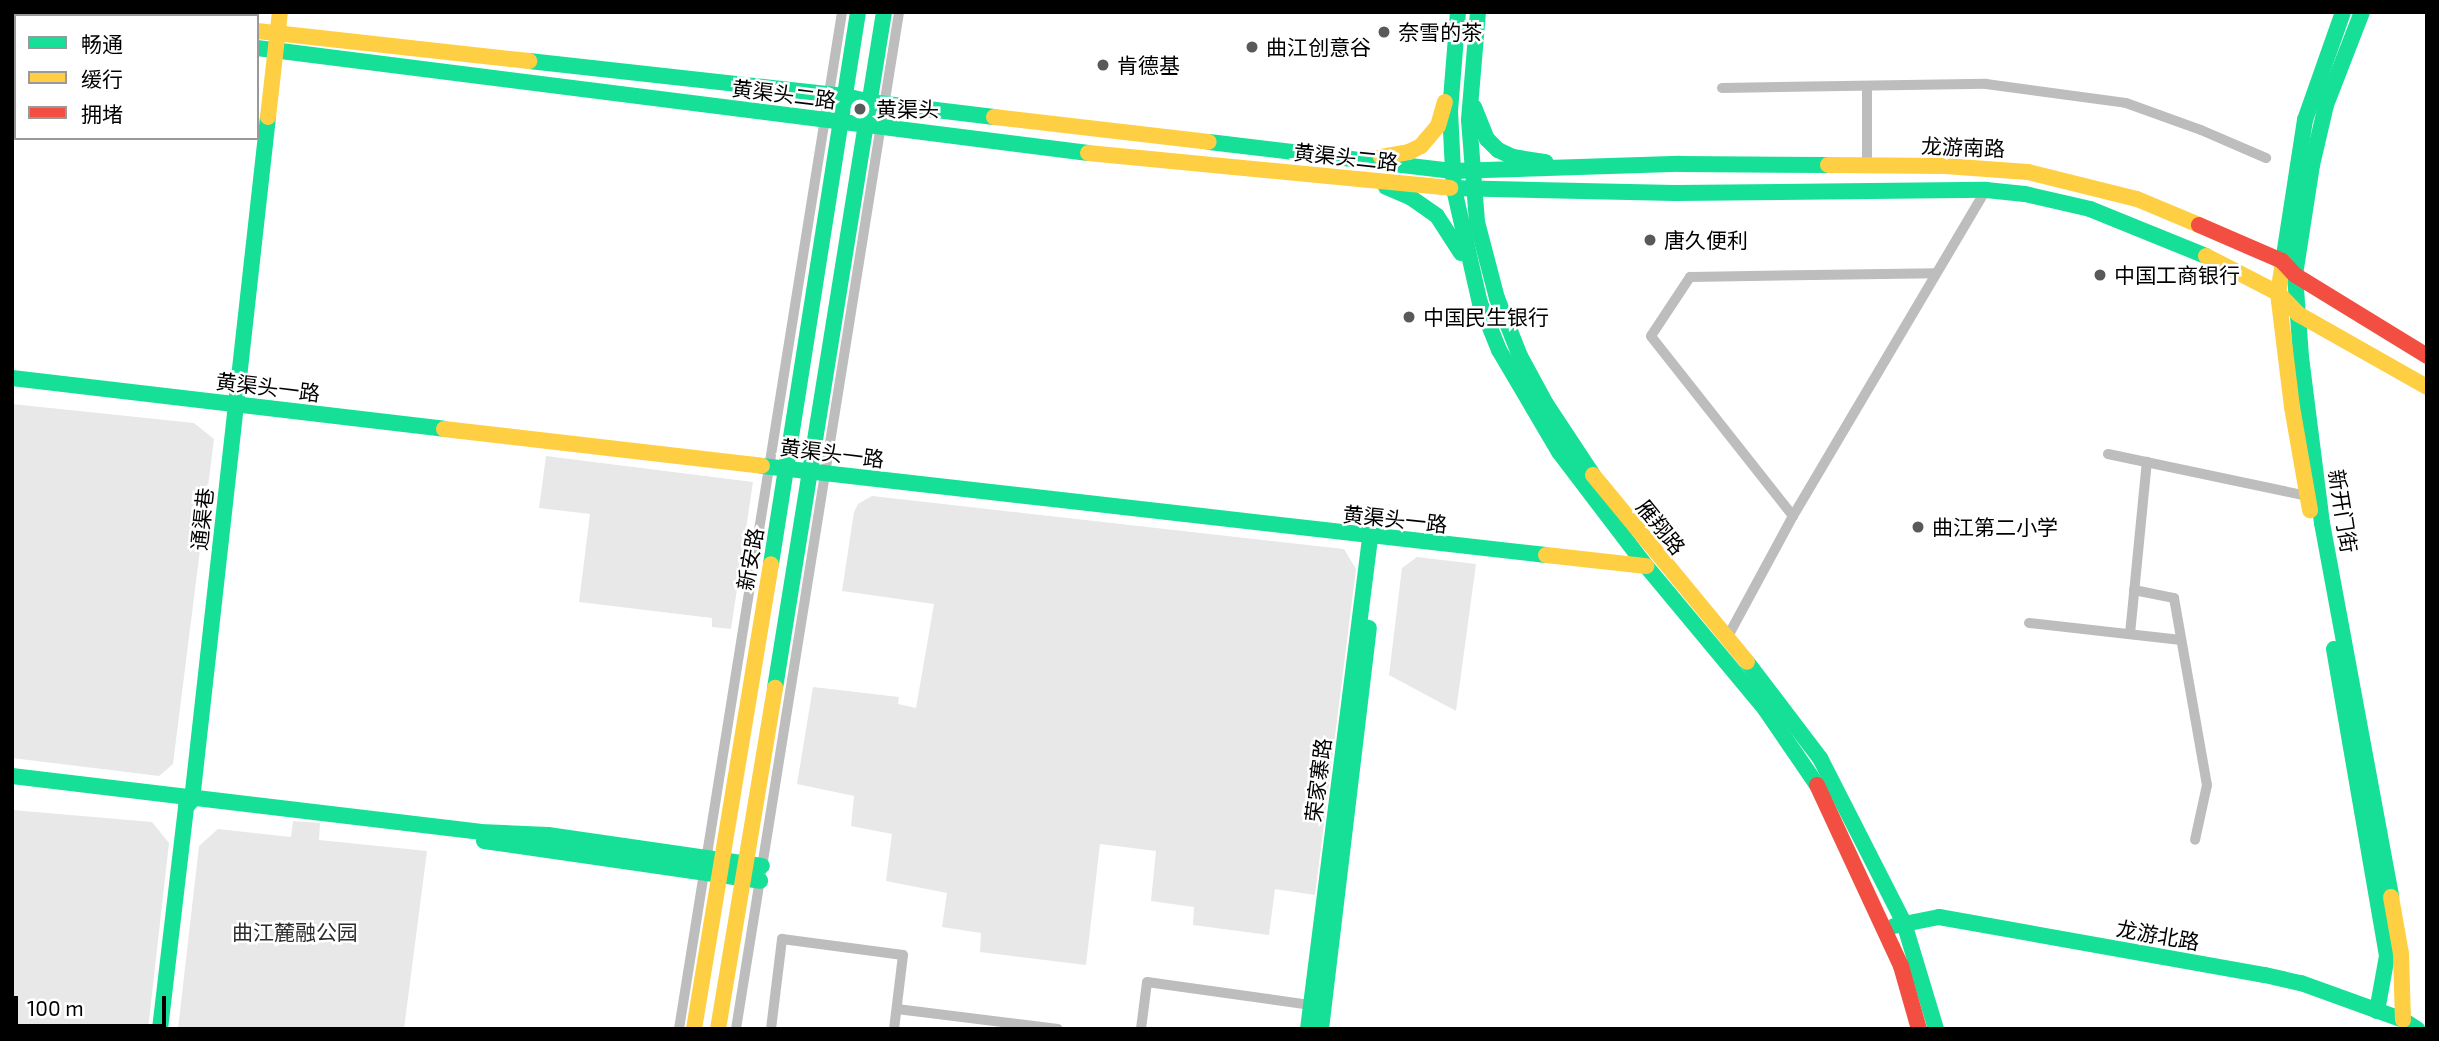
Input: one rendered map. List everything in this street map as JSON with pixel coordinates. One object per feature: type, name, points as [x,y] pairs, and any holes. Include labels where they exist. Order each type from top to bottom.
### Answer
[{"type":"main road","name":"通渠巷","points":[[160,1029],[236,405],[280,12]]},
{"type":"main road","name":"新安路","points":[[694,1029],[713,865],[787,469],[837,96],[858,12]]},
{"type":"main road","points":[[718,1029],[753,872],[877,103],[884,12]]},
{"type":"main road","name":"雁翔路","points":[[1458,12],[1450,79],[1452,171],[1473,276],[1487,323],[1530,407],[1559,452],[1646,566],[1749,689],[1800,756],[1827,804],[1885,928],[1901,966],[1919,1029]]},
{"type":"main road","name":"雁翔路","points":[[1478,12],[1470,93],[1473,190],[1477,222],[1497,298],[1520,356],[1546,404],[1623,515],[1801,728],[1820,758],[1904,923],[1936,1029]]},
{"type":"main road","name":"新开门街","points":[[2343,12],[2305,120],[2278,293],[2292,407],[2387,956],[2377,1011]]},
{"type":"main road","name":"新开门街","points":[[2362,12],[2326,105],[2312,165],[2295,275],[2322,523],[2401,954],[2410,1024]]},
{"type":"main road","name":"黄渠头二路","points":[[259,31],[837,96],[877,103],[1452,171]]},
{"type":"main road","name":"黄渠头二路","points":[[259,48],[1049,149],[1473,190]]},
{"type":"main road","points":[[1359,160],[1409,152],[1421,146],[1438,126],[1450,79]]},
{"type":"main road","points":[[1470,93],[1483,132],[1494,147],[1513,157],[1569,166]]},
{"type":"main road","name":"龙游南路","points":[[1452,171],[1569,166],[1990,167],[2068,180],[2156,206],[2282,261],[2295,275],[2427,356]]},
{"type":"main road","points":[[1364,180],[1410,197],[1433,212],[1448,229],[1473,276]]},
{"type":"main road","name":"龙游南路","points":[[1473,190],[1675,193],[1986,190],[2025,194],[2090,209],[2211,258],[2278,293],[2298,314],[2427,387]]},
{"type":"main road","name":"黄渠头一路","points":[[12,378],[1375,538],[1646,566]]},
{"type":"main road","name":"荣家寨路","points":[[1308,1029],[1375,538]]},
{"type":"main road","name":"荣家寨路","points":[[1321,1029],[1375,538]]},
{"type":"main road","points":[[12,776],[189,803]]},
{"type":"main road","points":[[12,787],[480,832],[548,835],[753,872]]},
{"type":"main road","name":"龙游北路","points":[[1885,928],[1939,917],[2265,975],[2301,983],[2410,1024]]},
{"type":"street","points":[[837,96],[842,12]]},
{"type":"street","points":[[877,103],[899,12]]},
{"type":"street","points":[[1722,88],[1986,84],[2126,103],[2201,130],[2266,158]]},
{"type":"street","points":[[1867,86],[1867,166]]},
{"type":"street","points":[[679,1029],[713,865],[769,467],[833,122]]},
{"type":"street","points":[[1727,638],[1793,516],[1986,190]]},
{"type":"street","points":[[1793,516],[1651,337],[1690,276],[1936,273]]},
{"type":"street","points":[[2108,454],[2308,496]]},
{"type":"street","points":[[2130,634],[2147,463]]},
{"type":"street","points":[[2134,590],[2174,598],[2207,785],[2195,839]]},
{"type":"street","points":[[2029,623],[2181,640]]},
{"type":"street","points":[[736,1029],[753,872]]},
{"type":"street","points":[[771,1029],[782,939],[903,955],[894,1029]]},
{"type":"street","points":[[1141,1029],[1147,982],[1311,1005]]},
{"type":"street","points":[[897,1009],[1058,1029]]},
{"type":"green space","points":[[12,404],[194,423],[214,439],[173,764],[159,776],[12,758]]},
{"type":"green space","points":[[546,456],[753,482],[731,629],[712,627],[712,618],[579,602],[590,514],[539,508]]},
{"type":"green space","points":[[872,496],[1344,549],[1356,569],[1315,895],[1275,889],[1269,935],[1193,925],[1194,907],[1151,901],[1156,851],[1100,844],[1086,965],[980,952],[981,933],[942,927],[947,893],[886,881],[892,834],[851,826],[854,796],[797,784],[813,687],[899,697],[898,704],[916,708],[934,604],[842,591],[854,512],[858,504]]},
{"type":"green space","points":[[1417,557],[1476,564],[1456,711],[1389,675],[1402,568]]},
{"type":"green space","points":[[12,810],[152,822],[169,843],[148,1029],[12,1029]]},
{"type":"green space","name":"曲江麓融公园","points":[[293,821],[320,823],[319,840],[427,851],[404,1029],[178,1029],[199,846],[218,829],[291,837]]},
{"type":"traffic: fast","points":[[90,12],[106,14]]},
{"type":"traffic: fast","points":[[771,564],[858,12]]},
{"type":"traffic: fast","points":[[775,688],[884,12]]},
{"type":"traffic: fast","points":[[1458,12],[1450,111],[1454,189],[1480,303],[1499,350],[1559,452],[1646,566],[1765,709],[1817,785]]},
{"type":"traffic: fast","points":[[1478,12],[1469,120],[1477,222],[1497,298],[1520,356],[1546,404],[1593,475]]},
{"type":"traffic: fast","points":[[2283,262],[2305,120],[2343,12]]},
{"type":"traffic: fast","points":[[2362,12],[2326,105],[2312,165],[2295,275],[2301,357],[2322,523],[2391,897]]},
{"type":"traffic: fast","points":[[259,48],[1088,153]]},
{"type":"traffic: fast","points":[[529,61],[845,96],[870,102],[994,117]]},
{"type":"traffic: fast","points":[[1474,107],[1487,139],[1498,150],[1513,157],[1546,162]]},
{"type":"traffic: fast","points":[[160,1029],[186,807],[192,800],[268,117]]},
{"type":"traffic: fast","points":[[1209,142],[1452,171],[1680,164],[1828,165]]},
{"type":"traffic: fast","points":[[1386,187],[1410,197],[1437,216],[1461,253]]},
{"type":"traffic: fast","points":[[1450,188],[1675,193],[1986,190],[2025,194],[2090,209],[2206,256]]},
{"type":"traffic: fast","points":[[12,378],[444,429]]},
{"type":"traffic: fast","points":[[762,466],[1546,555]]},
{"type":"traffic: fast","points":[[1308,1029],[1370,537]]},
{"type":"traffic: fast","points":[[1321,1029],[1369,628]]},
{"type":"traffic: fast","points":[[2334,649],[2387,956],[2377,1011]]},
{"type":"traffic: fast","points":[[1747,662],[1820,758],[1904,923],[1936,1029]]},
{"type":"traffic: fast","points":[[12,776],[480,832],[548,835],[762,866]]},
{"type":"traffic: fast","points":[[484,841],[760,881]]},
{"type":"traffic: fast","points":[[1894,926],[1939,917],[2265,975],[2301,983],[2403,1020],[2417,1029]]},
{"type":"traffic: slow","points":[[268,117],[280,12]]},
{"type":"traffic: slow","points":[[259,31],[529,61]]},
{"type":"traffic: slow","points":[[1381,157],[1409,152],[1421,146],[1438,126],[1445,102]]},
{"type":"traffic: slow","points":[[994,117],[1209,142]]},
{"type":"traffic: slow","points":[[1088,153],[1450,188]]},
{"type":"traffic: slow","points":[[1828,165],[1945,166],[2028,172],[2137,199],[2199,225]]},
{"type":"traffic: slow","points":[[2206,256],[2278,293],[2298,314],[2427,387]]},
{"type":"traffic: slow","points":[[2283,262],[2278,293],[2292,407],[2310,510]]},
{"type":"traffic: slow","points":[[444,429],[762,466]]},
{"type":"traffic: slow","points":[[1593,475],[1747,662]]},
{"type":"traffic: slow","points":[[1546,555],[1646,566]]},
{"type":"traffic: slow","points":[[694,1029],[771,564]]},
{"type":"traffic: slow","points":[[718,1029],[775,688]]},
{"type":"traffic: slow","points":[[2391,897],[2401,954],[2403,1020]]},
{"type":"traffic: jam","points":[[2199,225],[2282,261],[2295,275],[2427,356]]},
{"type":"traffic: jam","points":[[1817,785],[1901,966],[1919,1029]]},
{"type":"place","name":"奈雪的茶","points":[[1384,32]]},
{"type":"place","name":"曲江创意谷","points":[[1252,47]]},
{"type":"place","name":"肯德基","points":[[1103,65]]},
{"type":"place","name":"黄渠头","points":[[860,109]]},
{"type":"place","name":"唐久便利","points":[[1650,240]]},
{"type":"place","name":"中国工商银行","points":[[2100,275]]},
{"type":"place","name":"中国民生银行","points":[[1409,317]]},
{"type":"place","name":"曲江第二小学","points":[[1918,527]]}]
